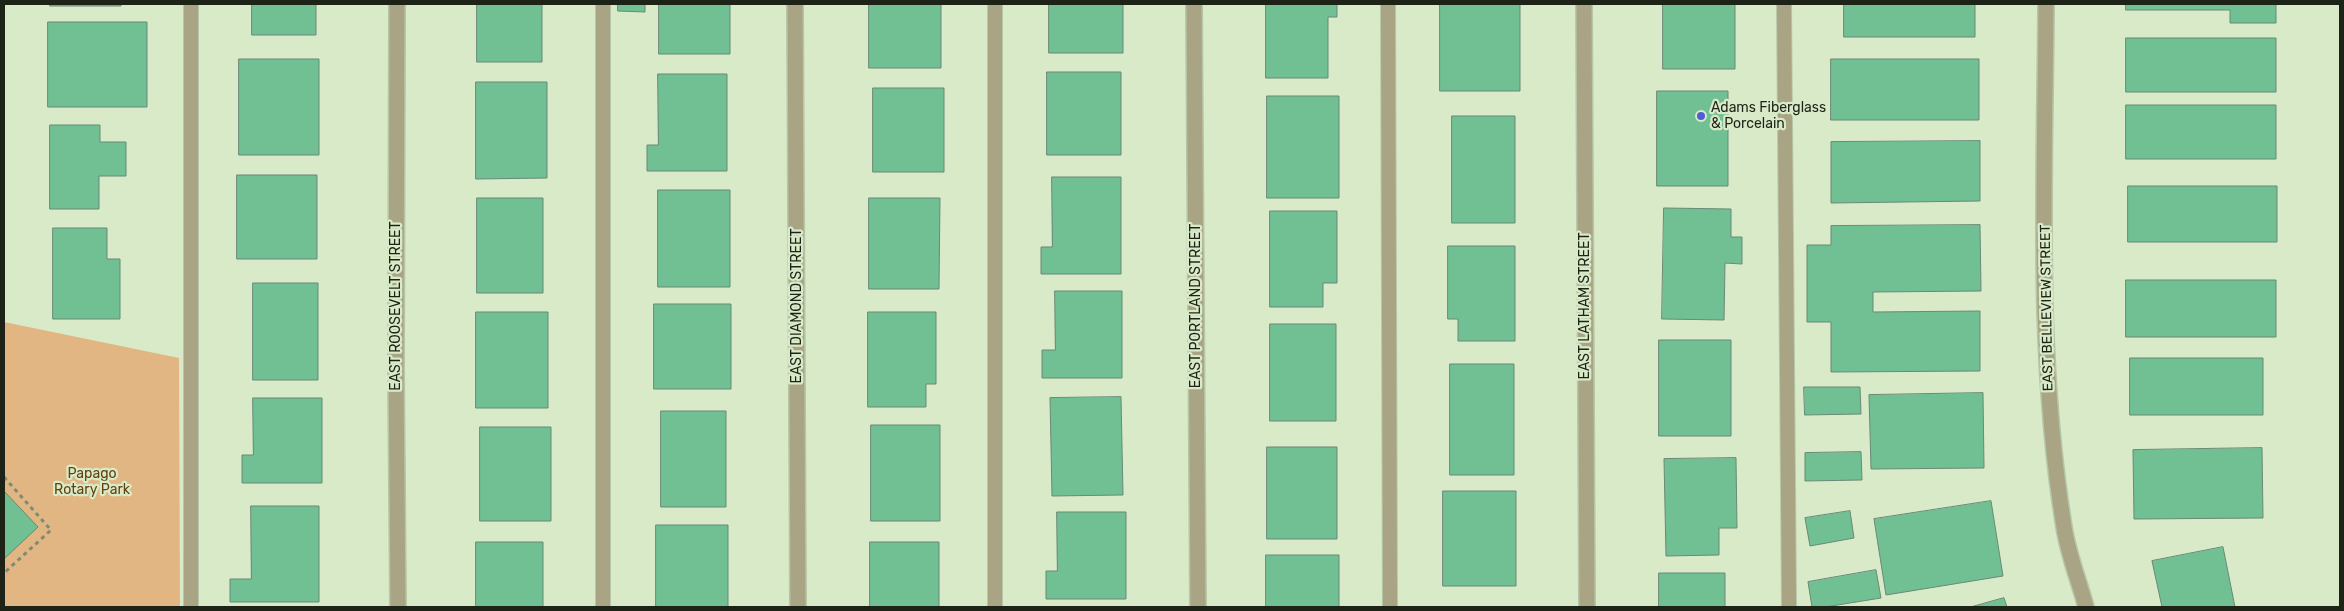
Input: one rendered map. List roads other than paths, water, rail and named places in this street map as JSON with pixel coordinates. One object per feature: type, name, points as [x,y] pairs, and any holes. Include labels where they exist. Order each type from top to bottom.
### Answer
[{"type":"street","name":"EAST ROOSEVELT STREET","points":[[397,4],[396,370],[398,607]]},
{"type":"street","name":"EAST DIAMOND STREET","points":[[795,4],[798,607]]},
{"type":"street","name":"EAST PORTLAND STREET","points":[[1194,4],[1198,607]]},
{"type":"street","name":"EAST LATHAM STREET","points":[[1584,4],[1587,607]]},
{"type":"street","name":"EAST BELLEVIEW STREET","points":[[2046,4],[2045,310],[2050,411],[2064,529],[2086,607]]},
{"type":"lane","points":[[191,4],[191,607]]},
{"type":"lane","points":[[603,4],[603,607]]},
{"type":"lane","points":[[995,4],[996,607]]},
{"type":"lane","points":[[1388,4],[1390,607]]},
{"type":"lane","points":[[1784,4],[1789,607]]},
{"type":"place","name":"Adams Fiberglass & Porcelain","points":[[1701,116]]},
{"type":"park label","name":"Papago Rotary Park","points":[[92,482]]}]
